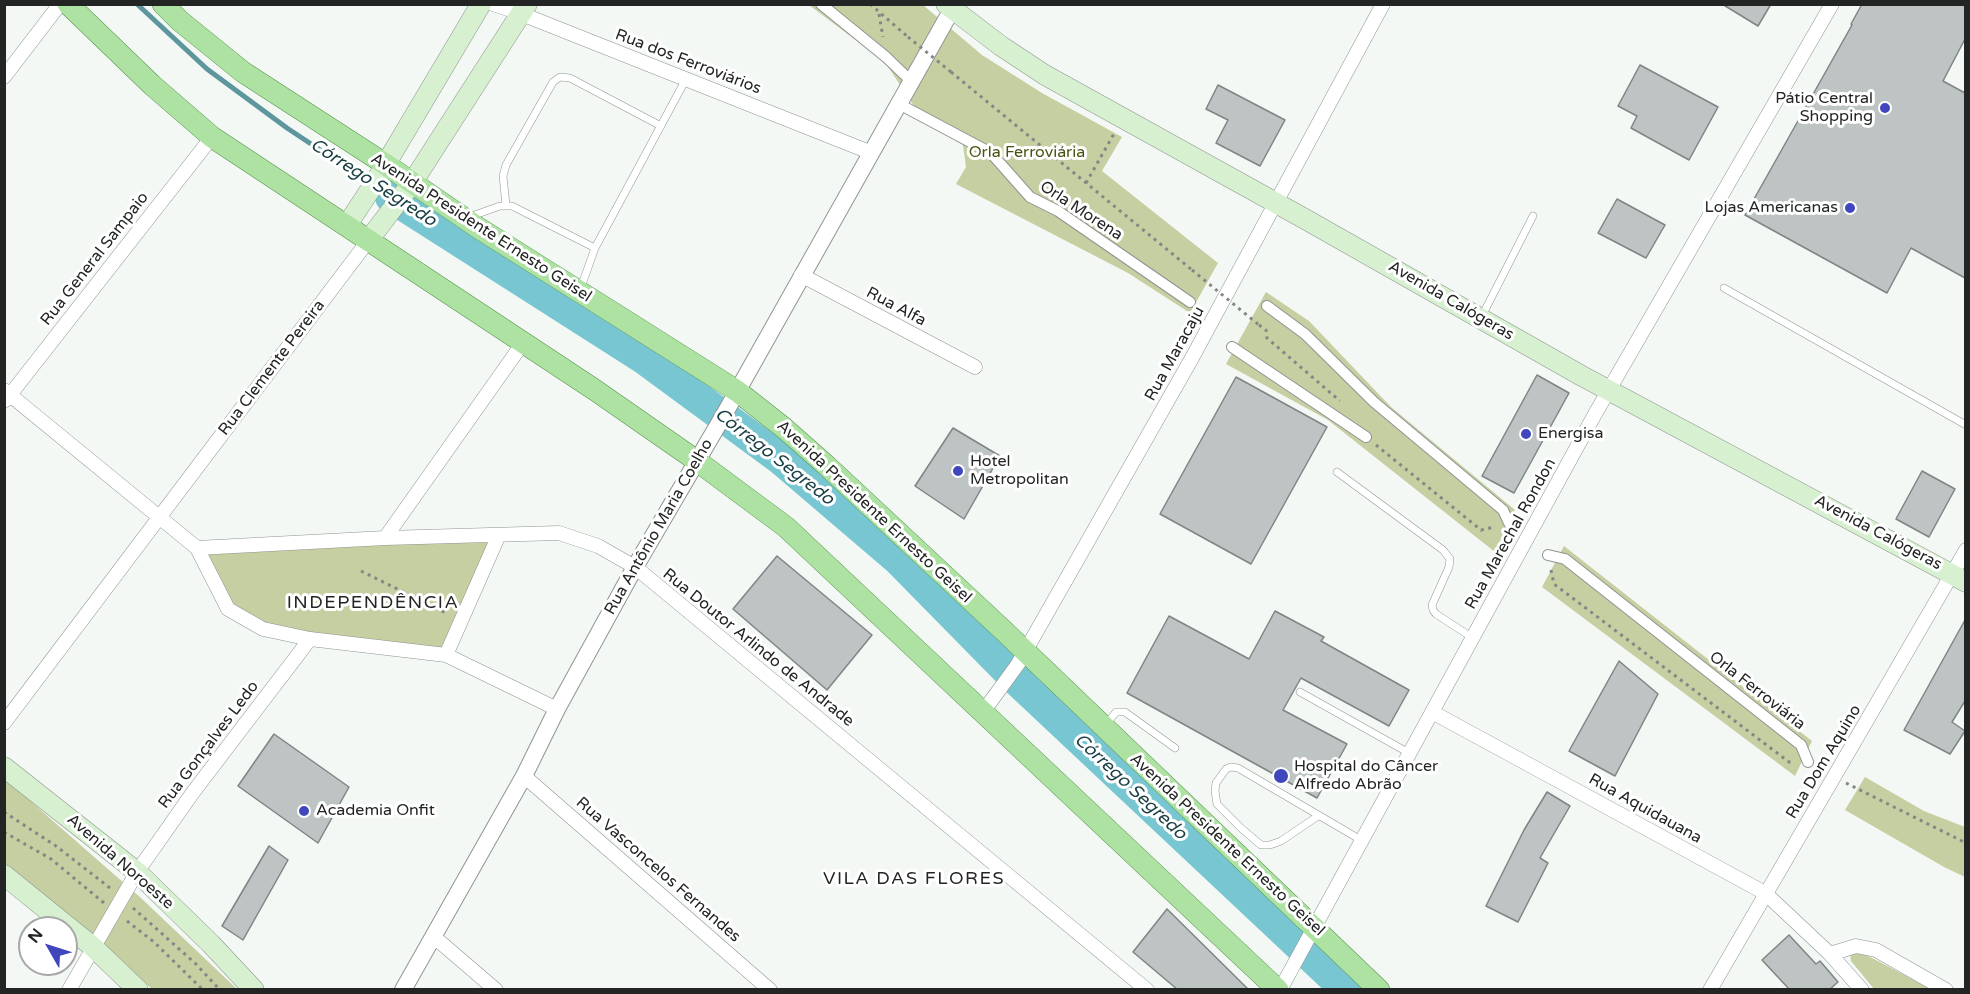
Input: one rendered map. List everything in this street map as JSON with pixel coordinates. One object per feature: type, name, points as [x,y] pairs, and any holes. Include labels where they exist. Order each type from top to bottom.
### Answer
[{"type":"main road","points":[[68,4],[152,85],[212,136],[351,218],[522,343],[595,390],[701,453],[987,706],[1281,987]]},
{"type":"main road","name":"Avenida Presidente Ernesto Geisel","points":[[163,4],[180,21],[243,72],[386,164],[464,219],[737,390],[827,466],[1021,658],[1103,728],[1311,935],[1379,990]]},
{"type":"main road","points":[[351,218],[374,184],[481,4]]},
{"type":"main road","name":"Avenida Calógeras","points":[[951,6],[1046,75],[1481,319],[1958,577]]},
{"type":"main road","name":"Rua Clemente Pereira","points":[[373,234],[411,183],[524,9]]},
{"type":"main road","name":"Avenida Noroeste","points":[[4,767],[137,872],[211,944],[254,990]]},
{"type":"main road","points":[[4,875],[93,947],[138,990]]},
{"type":"street","points":[[4,77],[60,4]]},
{"type":"street","name":"Rua dos Ferroviários","points":[[493,4],[524,9],[686,79],[872,153]]},
{"type":"street","points":[[821,4],[886,57],[912,82]]},
{"type":"street","name":"Rua Maracaju","points":[[987,706],[1021,658],[1192,358],[1383,4]]},
{"type":"street","name":"Rua Marechal Rondon","points":[[1281,987],[1610,390],[1832,4]]},
{"type":"street","name":"Rua Antônio Maria Coelho","points":[[403,990],[524,776],[557,709],[635,567],[912,82],[951,6]]},
{"type":"street","name":"Orla Morena","points":[[899,104],[991,153],[1030,197],[1058,211],[1190,302]]},
{"type":"street","name":"Rua General Sampaio","points":[[6,395],[212,136]]},
{"type":"street","name":"Rua Clemente Pereira","points":[[4,723],[373,234]]},
{"type":"street","name":"Rua Alfa","points":[[801,275],[975,367]]},
{"type":"street","points":[[1267,306],[1305,334],[1374,402],[1503,510],[1510,525]]},
{"type":"street","points":[[385,538],[522,343]]},
{"type":"street","points":[[1232,347],[1366,437]]},
{"type":"street","points":[[6,395],[197,548],[228,609],[263,629],[310,639],[446,655],[557,709]]},
{"type":"street","name":"Rua Doutor Arlindo de Andrade","points":[[197,548],[385,538],[498,537],[559,533],[598,546],[635,567],[1147,990]]},
{"type":"street","points":[[446,655],[498,537]]},
{"type":"street","name":"Rua Dom Aquino","points":[[1710,990],[1940,596],[1958,577],[1965,550]]},
{"type":"street","name":"Orla Ferroviária","points":[[1548,555],[1565,559],[1801,745],[1808,762]]},
{"type":"street","name":"Rua Gonçalves Ledo","points":[[69,990],[137,872],[194,791],[310,639]]},
{"type":"street","name":"Rua Aquidauana","points":[[1432,712],[1765,893],[1830,954],[1862,990]]},
{"type":"street","name":"Rua Vasconcelos Fernandes","points":[[524,776],[770,990]]},
{"type":"street","points":[[433,936],[496,990]]},
{"type":"street","points":[[1830,954],[1856,946],[1875,950],[1946,990]]},
{"type":"lane","points":[[506,205],[503,176],[506,165],[553,82],[560,77],[570,78],[661,126]]},
{"type":"lane","points":[[579,292],[595,248],[686,79]]},
{"type":"lane","points":[[464,219],[506,205],[595,248]]},
{"type":"lane","points":[[1481,319],[1533,216]]},
{"type":"lane","points":[[1724,288],[1965,425]]},
{"type":"lane","points":[[1337,472],[1443,550],[1450,559],[1449,567],[1432,605],[1433,610],[1473,638]]},
{"type":"lane","points":[[1300,692],[1410,753]]},
{"type":"lane","points":[[1103,728],[1116,712],[1125,712],[1175,748]]},
{"type":"lane","points":[[1318,816],[1281,841],[1261,845],[1217,804],[1216,783],[1226,769],[1238,768],[1361,840]]},
{"type":"path","points":[[870,4],[1259,325]]},
{"type":"path","points":[[1086,183],[1123,117]]},
{"type":"path","points":[[1548,555],[1554,584],[1789,762],[1808,762]]},
{"type":"path","points":[[361,571],[461,621]]},
{"type":"path","points":[[1834,777],[1965,843]]},
{"type":"path","points":[[4,832],[51,859],[105,904]]},
{"type":"path","points":[[127,921],[154,942],[203,990]]},
{"type":"green space","name":"Orla Ferroviária","points":[[809,5],[923,5],[982,55],[1042,93],[1122,137],[1102,171],[1218,263],[1190,313],[1128,273],[956,184],[966,167],[963,145],[925,123],[885,62]]},
{"type":"green space","points":[[1266,292],[1309,321],[1391,407],[1515,510],[1495,552],[1328,420],[1226,364]]},
{"type":"green space","points":[[498,537],[446,655],[263,629],[228,609],[197,548]]},
{"type":"green space","points":[[1564,546],[1812,741],[1795,776],[1542,587]]},
{"type":"green space","points":[[1865,777],[1924,811],[1965,827],[1965,877],[1845,810]]},
{"type":"green space","points":[[4,778],[141,898],[237,989],[152,989],[78,925],[78,916],[67,916],[5,867]]},
{"type":"green space","points":[[1855,949],[1931,989],[1874,989],[1851,961],[1850,953]]},
{"type":"building","points":[[1722,4],[1771,4],[1758,26]]},
{"type":"building","points":[[1862,4],[1965,4],[1965,39],[1943,81],[1965,93],[1965,278],[1911,248],[1887,293],[1745,215]]},
{"type":"building","points":[[1640,65],[1718,107],[1689,160],[1631,128],[1637,116],[1618,106]]},
{"type":"building","points":[[1218,85],[1285,120],[1260,166],[1216,143],[1228,120],[1206,109]]},
{"type":"building","points":[[1617,199],[1665,225],[1646,258],[1598,233]]},
{"type":"building","name":"Energisa","points":[[1537,375],[1569,393],[1514,493],[1482,476]]},
{"type":"building","points":[[1236,377],[1327,427],[1251,564],[1160,514]]},
{"type":"building","name":"Hotel Metropolitan","points":[[953,428],[1000,456],[964,519],[915,486]]},
{"type":"building","points":[[1922,471],[1955,489],[1929,537],[1896,519]]},
{"type":"building","points":[[777,556],[872,635],[827,690],[733,609]]},
{"type":"building","points":[[1275,611],[1324,637],[1321,641],[1409,690],[1389,726],[1301,678],[1283,710],[1347,744],[1317,798],[1127,693],[1169,616],[1249,659]]},
{"type":"building","points":[[1965,620],[1965,701],[1952,722],[1965,731],[1950,754],[1904,730]]},
{"type":"building","points":[[1619,661],[1658,694],[1615,776],[1569,751]]},
{"type":"building","name":"Academia Onfit","points":[[274,734],[349,787],[318,843],[238,786]]},
{"type":"building","points":[[1547,792],[1570,806],[1540,858],[1548,863],[1518,922],[1486,906],[1524,830]]},
{"type":"building","points":[[269,846],[288,860],[243,940],[222,926]]},
{"type":"building","points":[[1167,909],[1249,990],[1178,990],[1133,952]]},
{"type":"building","points":[[1789,935],[1816,964],[1820,961],[1838,982],[1829,990],[1790,990],[1762,960]]},
{"type":"waterway","name":"Córrego Segredo","points":[[137,4],[207,69],[287,128],[391,197]]},
{"type":"waterway","name":"Córrego Segredo","points":[[391,197],[645,359],[781,459],[898,559],[1016,679],[1347,990]]},
{"type":"place","name":"Pátio Central Shopping","points":[[1885,108]]},
{"type":"place","name":"Lojas Americanas","points":[[1850,208]]},
{"type":"place","name":"Energisa","points":[[1526,434]]},
{"type":"place","name":"Hotel Metropolitan","points":[[958,471]]},
{"type":"place","name":"Hospital do Câncer Alfredo Abrão","points":[[1281,776]]},
{"type":"place","name":"Academia Onfit","points":[[304,811]]},
{"type":"district","name":"INDEPENDÊNCIA","points":[[373,603]]},
{"type":"district","name":"VILA DAS FLORES","points":[[914,879]]}]
